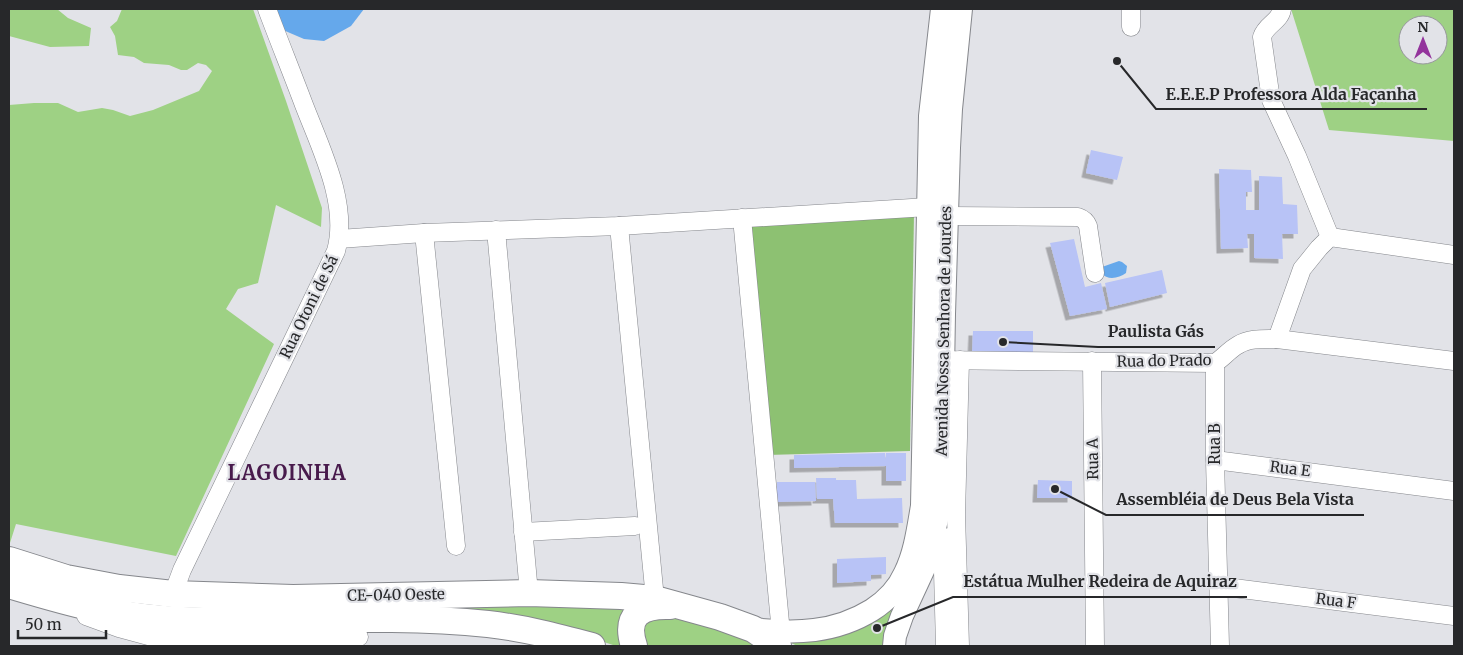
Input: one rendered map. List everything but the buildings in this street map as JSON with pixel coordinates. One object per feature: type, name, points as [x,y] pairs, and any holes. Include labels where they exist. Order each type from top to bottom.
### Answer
[{"type":"highway","name":"CE-040 Oeste","points":[[9,560],[66,578],[119,588],[173,594],[293,598],[529,593],[656,599],[720,617],[779,639]]},
{"type":"highway","name":"CE-040 Oeste","points":[[9,585],[106,610],[157,634],[204,621],[359,634],[437,620],[491,624],[539,632],[592,646]]},
{"type":"highway","points":[[634,646],[632,622],[641,611],[650,607],[685,607]]},
{"type":"main road","name":"Avenida Nossa Senhora de Lourdes","points":[[894,646],[902,616],[927,562],[938,515],[941,485],[943,360],[938,211],[930,106],[942,9]]},
{"type":"main road","name":"Avenida Nossa Senhora de Lourdes","points":[[938,211],[961,9]]},
{"type":"main road","name":"Avenida Nossa Senhora de Lourdes","points":[[779,639],[841,625],[862,616],[882,604],[896,589],[905,573],[913,551],[922,506],[943,360]]},
{"type":"street","name":"Rua Otoni de Sá","points":[[173,594],[182,570],[336,251],[339,239],[338,204],[327,164],[267,9]]},
{"type":"street","points":[[1131,9],[1131,27]]},
{"type":"street","points":[[1282,9],[1280,17],[1264,30],[1262,37],[1271,100],[1301,164],[1330,237]]},
{"type":"street","points":[[339,239],[424,233],[620,226],[742,218],[938,211],[1078,217],[1086,221],[1088,226],[1095,273]]},
{"type":"street","points":[[742,218],[779,639]]},
{"type":"street","points":[[620,226],[656,599]]},
{"type":"street","points":[[496,230],[529,593]]},
{"type":"street","points":[[424,233],[456,546]]},
{"type":"street","points":[[1330,237],[1454,256]]},
{"type":"street","points":[[1277,339],[1302,269],[1330,237]]},
{"type":"street","name":"Rua do Prado","points":[[943,360],[1215,362],[1239,344],[1254,339],[1277,339],[1454,361]]},
{"type":"street","points":[[943,360],[956,515],[960,646]]},
{"type":"street","name":"Rua A","points":[[1092,361],[1095,646]]},
{"type":"street","name":"Rua B","points":[[1215,362],[1215,460],[1220,646]]},
{"type":"street","name":"Rua E","points":[[1215,460],[1454,491]]},
{"type":"street","points":[[945,646],[944,571],[948,542],[956,515]]},
{"type":"street","points":[[523,532],[635,526]]},
{"type":"street","name":"Rua F","points":[[1218,586],[1454,616]]},
{"type":"green space","points":[[9,9],[57,9],[68,18],[91,28],[89,46],[50,47],[9,36]]},
{"type":"green space","points":[[122,9],[253,9],[322,208],[321,227],[276,205],[258,283],[238,289],[226,309],[274,344],[176,556],[16,524],[9,546],[9,105],[58,103],[78,112],[102,108],[130,116],[153,110],[199,91],[212,71],[206,65],[198,63],[187,70],[181,70],[169,65],[144,63],[134,57],[118,55],[115,36],[110,27],[117,21]]},
{"type":"green space","points":[[1291,9],[1454,9],[1454,141],[1329,130]]},
{"type":"green space","points":[[914,214],[910,451],[767,455],[745,220]]},
{"type":"green space","points":[[434,601],[640,602],[626,646],[616,646],[571,631],[434,609]]},
{"type":"green space","points":[[899,601],[884,646],[797,646],[786,640]]},
{"type":"green space","points":[[665,610],[764,646],[641,646],[635,630]]},
{"type":"water","points":[[275,9],[364,9],[351,26],[324,41],[304,39],[283,30]]},
{"type":"water","points":[[1119,261],[1127,266],[1126,273],[1114,278],[1104,276],[1101,273],[1102,267]]},
{"type":"place","name":"E.E.E.P Professora Alda Façanha","points":[[1117,61]]},
{"type":"place","name":"Paulista Gás","points":[[1003,342]]},
{"type":"place","name":"Assembléia de Deus Bela Vista","points":[[1055,489]]},
{"type":"place","name":"Estátua Mulher Redeira de Aquiraz","points":[[877,628]]},
{"type":"district","name":"LAGOINHA","points":[[287,473]]}]
